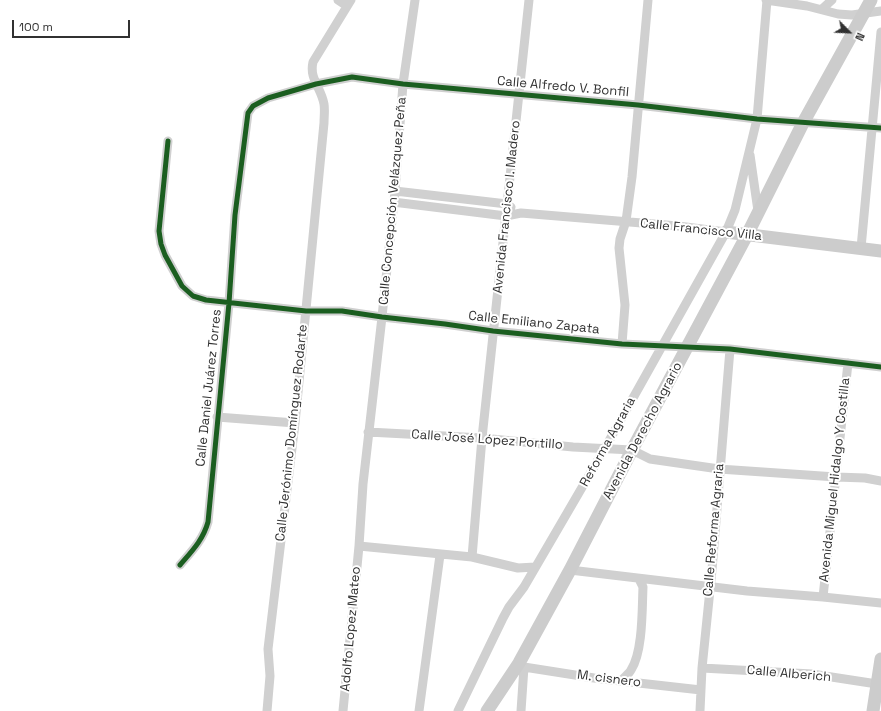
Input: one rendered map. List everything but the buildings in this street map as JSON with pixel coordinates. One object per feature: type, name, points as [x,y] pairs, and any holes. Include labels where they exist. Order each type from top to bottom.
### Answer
[{"type":"street","points":[[338,0],[349,3]]},
{"type":"street","name":"Calle Concepción Velázquez Peña","points":[[359,546],[368,432],[395,191],[403,84],[415,0]]},
{"type":"street","name":"Avenida Francisco I. Madero","points":[[472,557],[482,438],[529,0]]},
{"type":"street","points":[[622,344],[625,305],[619,248],[620,239],[626,222],[632,177],[648,0]]},
{"type":"street","points":[[758,211],[750,150],[757,119],[767,0],[822,9],[838,14],[881,11]]},
{"type":"street","points":[[822,9],[832,0]]},
{"type":"street","name":"Avenida Derecho Agrario","points":[[487,711],[522,665],[632,450],[747,235],[803,123],[871,0]]},
{"type":"street","name":"Calle Jerónimo Domínguez Rodarte","points":[[267,711],[270,676],[268,649],[306,311],[324,123],[324,105],[312,75],[313,62],[349,3]]},
{"type":"street","points":[[861,248],[877,128],[881,32]]},
{"type":"street","name":"Calle Alfredo V. Bonfil","points":[[250,109],[268,98],[316,84],[352,77],[403,84],[638,105],[757,119],[877,128]]},
{"type":"street","name":"Calle Daniel Juárez Torres","points":[[180,565],[198,544],[204,534],[208,522],[229,303],[234,216],[248,113],[250,109]]},
{"type":"street","name":"Calle Emiliano Zapata","points":[[168,141],[159,231],[161,244],[165,255],[182,286],[193,296],[206,300],[229,303],[306,311],[342,311],[494,331],[622,344],[730,349],[881,367]]},
{"type":"street","name":"Reforma Agraria","points":[[458,711],[506,612],[524,587],[605,448],[726,232],[735,210],[750,150]]},
{"type":"street","name":"Calle Francisco Villa","points":[[395,191],[507,204],[521,213]]},
{"type":"street","name":"Calle Francisco Villa","points":[[393,202],[506,216],[521,213],[678,226],[881,250]]},
{"type":"street","name":"Calle Reforma Agraria","points":[[700,711],[702,668],[712,570],[730,349]]},
{"type":"street","name":"Avenida Miguel Hidalgo Y Costilla","points":[[823,596],[848,363]]},
{"type":"street","points":[[217,417],[294,423]]},
{"type":"street","name":"Calle José López Portillo","points":[[368,432],[482,438],[573,447],[632,450]]},
{"type":"street","points":[[632,450],[650,459],[720,469],[865,478],[881,481]]},
{"type":"street","points":[[359,546],[472,557],[518,568],[535,567]]},
{"type":"street","name":"Adolfo Lopez Mateo","points":[[343,711],[359,546]]},
{"type":"street","points":[[419,711],[440,555]]},
{"type":"street","points":[[570,570],[747,592],[823,596],[881,603]]},
{"type":"street","points":[[621,681],[632,669],[640,648],[643,587],[639,579]]},
{"type":"street","points":[[873,711],[881,659]]},
{"type":"street","points":[[521,711],[522,665]]},
{"type":"street","name":"M. cisnero","points":[[522,665],[594,678],[701,690]]},
{"type":"street","name":"Calle Alberich","points":[[702,668],[812,674],[877,684]]},
{"type":"cycle path","points":[[180,565],[200,540],[208,522],[229,303],[235,215],[248,113],[253,106],[268,98],[316,84],[352,77],[403,84],[638,105],[757,119],[881,128]]},
{"type":"cycle path","points":[[168,141],[159,231],[161,244],[165,255],[182,286],[193,296],[206,300],[306,311],[342,311],[493,331],[622,344],[730,349],[881,367]]}]
